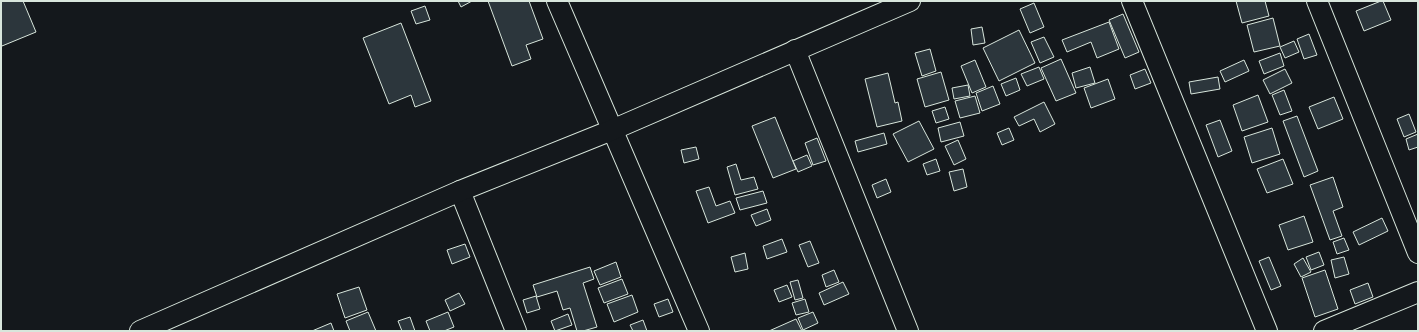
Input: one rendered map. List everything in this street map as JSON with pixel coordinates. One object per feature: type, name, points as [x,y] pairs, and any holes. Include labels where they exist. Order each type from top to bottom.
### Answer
[{"type":"street","points":[[557,1],[699,331]]},
{"type":"street","points":[[151,329],[460,191],[612,130],[910,1]]},
{"type":"street","points":[[1132,1],[1267,331]]},
{"type":"street","points":[[1316,1],[1418,253]]},
{"type":"street","points":[[795,50],[908,331]]},
{"type":"street","points":[[460,191],[516,331]]},
{"type":"street","points":[[1324,331],[1418,292]]},
{"type":"building","points":[[1,1],[23,1],[36,32],[2,46]]},
{"type":"building","points":[[458,1],[472,1],[461,7]]},
{"type":"building","points":[[488,1],[529,1],[543,39],[526,45],[531,59],[512,66]]},
{"type":"building","points":[[1236,1],[1265,1],[1269,16],[1242,23]]},
{"type":"building","points":[[1383,1],[1391,20],[1364,31],[1356,11]]},
{"type":"building","points":[[1034,3],[1044,27],[1030,33],[1020,9]]},
{"type":"building","points":[[425,6],[430,20],[416,24],[411,11]]},
{"type":"building","points":[[1123,14],[1139,52],[1125,58],[1109,20]]},
{"type":"building","points":[[1273,18],[1280,46],[1254,52],[1247,25]]},
{"type":"building","points":[[1109,22],[1119,49],[1097,58],[1091,42],[1067,52],[1062,40]]},
{"type":"building","points":[[401,23],[431,101],[415,107],[411,95],[389,104],[363,38]]},
{"type":"building","points":[[982,27],[985,43],[973,45],[971,29]]},
{"type":"building","points":[[1019,30],[1035,63],[999,81],[983,48]]},
{"type":"building","points":[[1309,34],[1317,55],[1304,59],[1297,39]]},
{"type":"building","points":[[1044,37],[1054,57],[1040,63],[1031,42]]},
{"type":"building","points":[[1294,41],[1299,52],[1285,58],[1280,47]]},
{"type":"building","points":[[930,49],[936,71],[922,76],[915,53]]},
{"type":"building","points":[[1280,53],[1284,66],[1264,74],[1259,61]]},
{"type":"building","points":[[1061,59],[1076,93],[1056,101],[1041,68]]},
{"type":"building","points":[[975,60],[986,87],[972,93],[961,66]]},
{"type":"building","points":[[1244,60],[1249,71],[1225,82],[1220,71]]},
{"type":"building","points":[[1039,67],[1044,79],[1027,86],[1021,74]]},
{"type":"building","points":[[1090,67],[1095,83],[1076,88],[1072,73]]},
{"type":"building","points":[[1145,69],[1151,83],[1135,89],[1130,75]]},
{"type":"building","points":[[1285,69],[1292,83],[1270,94],[1263,80]]},
{"type":"building","points":[[941,72],[949,100],[925,107],[917,79]]},
{"type":"building","points":[[888,73],[895,103],[898,102],[902,121],[877,127],[865,79]]},
{"type":"building","points":[[1218,77],[1220,89],[1191,94],[1189,82]]},
{"type":"building","points":[[1016,78],[1020,90],[1006,96],[1001,84]]},
{"type":"building","points":[[1108,79],[1115,99],[1091,108],[1084,88]]},
{"type":"building","points":[[968,85],[970,96],[954,99],[952,88]]},
{"type":"building","points":[[993,86],[1000,104],[982,111],[976,93]]},
{"type":"building","points":[[1284,90],[1292,111],[1280,115],[1272,95]]},
{"type":"building","points":[[1258,95],[1268,122],[1242,131],[1233,105]]},
{"type":"building","points":[[975,96],[980,113],[960,118],[955,101]]},
{"type":"building","points":[[1334,97],[1343,119],[1318,129],[1309,107]]},
{"type":"building","points":[[1044,102],[1055,124],[1040,132],[1034,119],[1019,126],[1014,117]]},
{"type":"building","points":[[945,107],[949,119],[936,123],[932,111]]},
{"type":"building","points":[[1409,114],[1416,132],[1404,137],[1397,119]]},
{"type":"building","points":[[1297,116],[1318,171],[1304,177],[1283,121]]},
{"type":"building","points":[[775,117],[796,169],[773,178],[752,126]]},
{"type":"building","points":[[1220,120],[1232,151],[1218,157],[1206,125]]},
{"type":"building","points":[[919,121],[934,149],[908,162],[893,134]]},
{"type":"building","points":[[960,122],[964,136],[941,142],[938,128]]},
{"type":"building","points":[[1009,128],[1014,140],[1002,145],[997,133]]},
{"type":"building","points":[[1272,128],[1280,154],[1252,163],[1244,137]]},
{"type":"building","points":[[884,133],[887,144],[858,152],[855,141]]},
{"type":"building","points":[[1418,134],[1418,147],[1409,150],[1406,139]]},
{"type":"building","points":[[817,138],[826,161],[813,165],[805,143]]},
{"type":"building","points":[[958,140],[966,159],[954,165],[945,146]]},
{"type":"building","points":[[696,147],[699,159],[684,163],[681,150]]},
{"type":"building","points":[[807,155],[812,166],[798,172],[793,161]]},
{"type":"building","points":[[936,159],[940,171],[927,175],[923,164]]},
{"type":"building","points":[[1283,159],[1293,184],[1267,193],[1257,169]]},
{"type":"building","points":[[736,164],[741,180],[754,177],[758,189],[735,195],[727,167]]},
{"type":"building","points":[[963,169],[967,187],[954,191],[949,172]]},
{"type":"building","points":[[1333,177],[1343,207],[1333,211],[1342,236],[1330,240],[1310,185]]},
{"type":"building","points":[[886,179],[891,192],[877,198],[872,185]]},
{"type":"building","points":[[709,187],[716,206],[730,201],[735,213],[708,223],[696,191]]},
{"type":"building","points":[[763,191],[767,203],[740,210],[736,198]]},
{"type":"building","points":[[767,209],[771,220],[756,226],[751,215]]},
{"type":"building","points":[[1304,216],[1313,242],[1288,250],[1279,225]]},
{"type":"building","points":[[1382,218],[1388,231],[1359,245],[1353,232]]},
{"type":"building","points":[[1344,238],[1349,250],[1337,254],[1333,242]]},
{"type":"building","points":[[782,239],[787,252],[767,259],[763,246]]},
{"type":"building","points":[[810,241],[819,263],[808,267],[799,245]]},
{"type":"building","points":[[465,244],[470,257],[452,264],[447,250]]},
{"type":"building","points":[[1319,252],[1324,265],[1311,270],[1306,257]]},
{"type":"building","points":[[745,253],[748,269],[735,272],[731,257]]},
{"type":"building","points":[[1269,257],[1281,286],[1271,290],[1259,261]]},
{"type":"building","points":[[1344,257],[1349,274],[1335,278],[1331,260]]},
{"type":"building","points":[[1303,258],[1311,272],[1301,277],[1294,264]]},
{"type":"building","points":[[616,262],[621,277],[600,285],[594,271]]},
{"type":"building","points":[[590,267],[594,279],[583,283],[597,327],[577,331],[570,308],[563,310],[557,291],[537,297],[533,285]]},
{"type":"building","points":[[834,270],[839,282],[826,287],[822,275]]},
{"type":"building","points":[[1325,270],[1338,309],[1315,317],[1302,278]]},
{"type":"building","points":[[622,279],[628,294],[604,303],[598,288]]},
{"type":"building","points":[[798,280],[803,298],[795,300],[790,282]]},
{"type":"building","points":[[843,282],[849,294],[824,305],[819,293]]},
{"type":"building","points":[[1368,283],[1373,297],[1355,304],[1350,290]]},
{"type":"building","points":[[787,285],[792,297],[779,302],[774,290]]},
{"type":"building","points":[[359,287],[367,310],[345,318],[337,294]]},
{"type":"building","points":[[459,293],[465,304],[450,311],[445,300]]},
{"type":"building","points":[[632,295],[638,312],[614,322],[607,304]]},
{"type":"building","points":[[536,296],[540,309],[527,313],[523,300]]},
{"type":"building","points":[[668,299],[673,312],[659,317],[654,304]]},
{"type":"building","points":[[805,299],[809,312],[796,315],[792,303]]},
{"type":"building","points":[[368,312],[376,331],[350,331],[346,321]]},
{"type":"building","points":[[448,312],[454,327],[444,331],[430,331],[426,321]]},
{"type":"building","points":[[813,312],[818,323],[803,330],[798,318]]},
{"type":"building","points":[[568,314],[572,325],[555,331],[551,321]]},
{"type":"building","points":[[410,317],[415,331],[402,331],[398,321]]},
{"type":"building","points":[[796,319],[802,331],[769,331]]},
{"type":"building","points":[[643,320],[647,331],[633,331],[630,325]]},
{"type":"building","points":[[331,323],[334,331],[312,331]]}]
